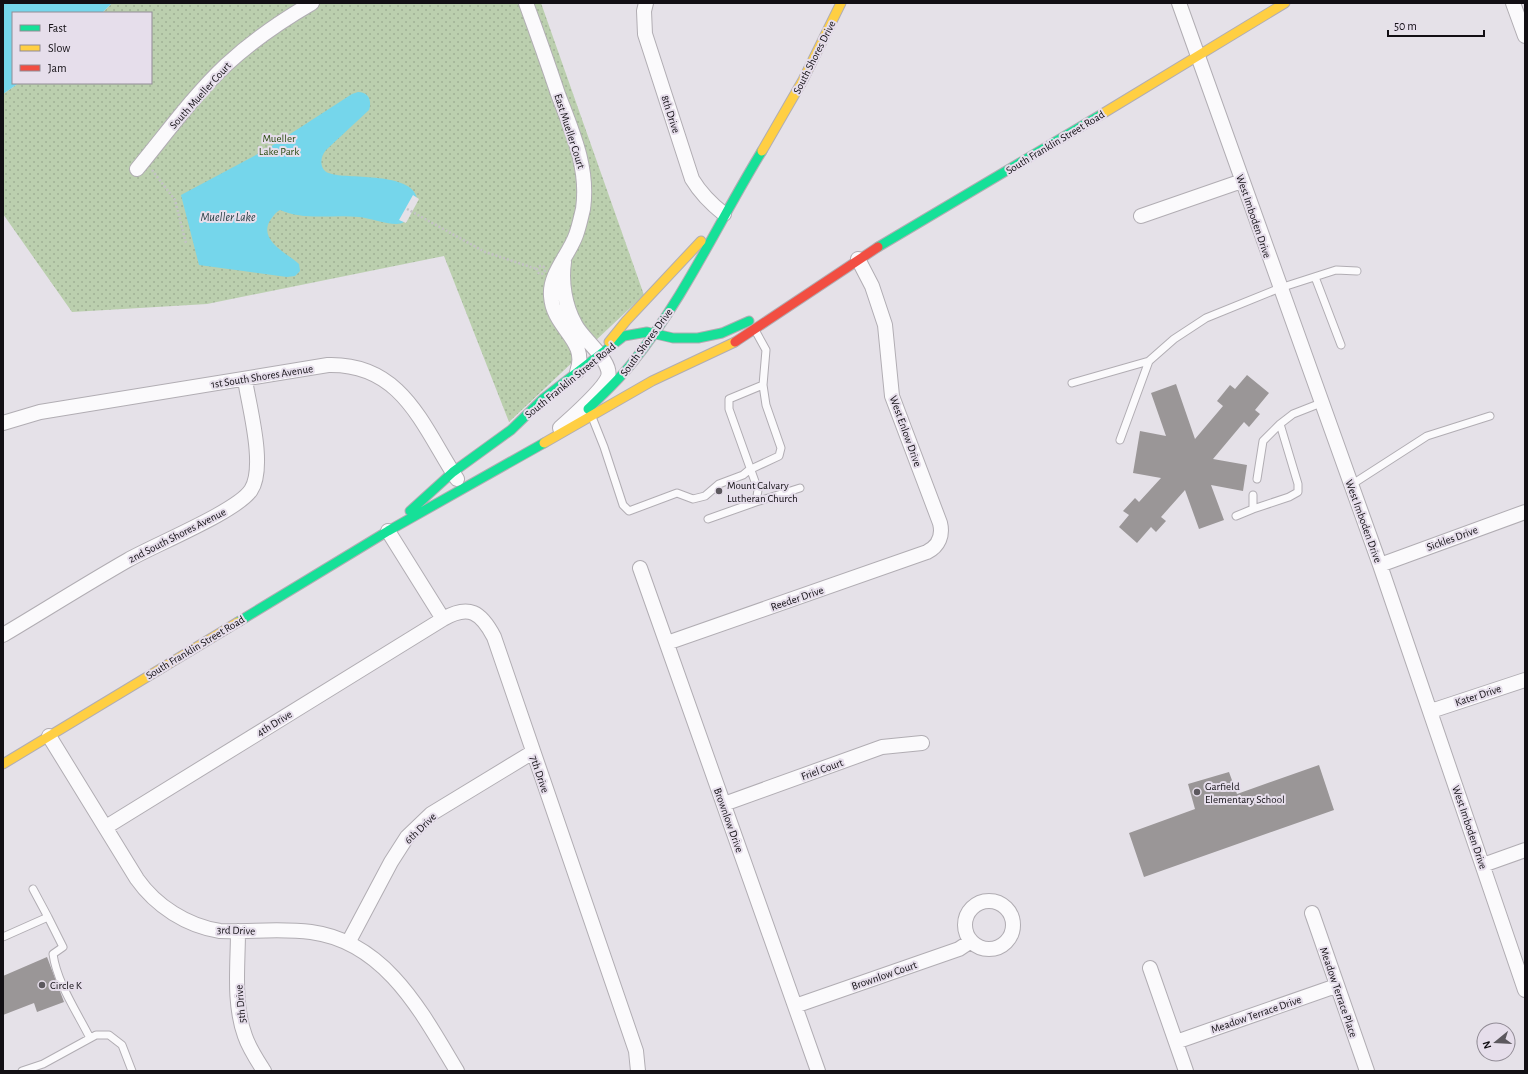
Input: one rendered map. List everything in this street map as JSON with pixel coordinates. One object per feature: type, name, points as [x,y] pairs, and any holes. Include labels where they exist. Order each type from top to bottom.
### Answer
[{"type":"street","name":"South Mueller Court","points":[[137,169],[190,103],[225,66],[255,40],[312,3]]},
{"type":"street","name":"East Mueller Court","points":[[526,3],[582,165],[584,186],[583,208],[576,235],[552,283],[551,298],[558,320],[578,348],[580,361],[577,372]]},
{"type":"street","name":"8th Drive","points":[[646,3],[644,11],[645,34],[692,179],[699,192],[708,202],[724,214]]},
{"type":"street","name":"South Shores Drive","points":[[540,448],[605,394],[635,361],[655,334],[672,307],[724,214],[789,106],[841,3]]},
{"type":"street","name":"West Imboden Drive","points":[[1179,3],[1380,565],[1525,990]]},
{"type":"street","name":"South Franklin Street Road","points":[[388,531],[453,472],[511,430],[544,398],[615,342],[632,334],[647,332],[682,338],[698,338],[722,333],[759,316],[824,280],[1028,159],[1198,54],[1284,3]]},
{"type":"street","points":[[1513,3],[1525,36]]},
{"type":"street","points":[[1141,216],[1242,181]]},
{"type":"street","name":"South Shores Drive","points":[[599,354],[626,321],[724,214]]},
{"type":"street","name":"West Enlow Drive","points":[[858,259],[872,286],[885,325],[892,396],[940,526],[939,541],[927,552]]},
{"type":"street","name":"East Mueller Court","points":[[540,448],[604,384],[609,372],[608,366],[579,331],[571,316],[564,288],[564,260]]},
{"type":"street","name":"South Franklin Street Road","points":[[4,762],[388,531],[540,448],[652,381],[712,355],[754,330],[824,280]]},
{"type":"street","points":[[672,307],[670,326],[677,335],[682,338]]},
{"type":"street","name":"1st South Shores Avenue","points":[[3,423],[40,412],[245,380],[328,365],[350,367],[375,374],[398,390],[409,403],[464,490]]},
{"type":"street","name":"2nd South Shores Avenue","points":[[3,635],[129,559],[227,509],[245,497],[252,490],[258,462],[245,380]]},
{"type":"street","name":"Sickles Drive","points":[[1380,565],[1525,512]]},
{"type":"street","points":[[388,531],[443,619]]},
{"type":"street","name":"Reeder Drive","points":[[667,643],[927,552]]},
{"type":"street","name":"Brownlow Drive","points":[[640,568],[818,1071]]},
{"type":"street","name":"7th Drive","points":[[443,619],[457,612],[471,612],[483,619],[498,646],[636,1052],[638,1071]]},
{"type":"street","name":"4th Drive","points":[[106,827],[443,619]]},
{"type":"street","name":"Kater Drive","points":[[1431,711],[1525,680]]},
{"type":"street","name":"3rd Drive","points":[[49,736],[137,879],[154,898],[174,913],[196,925],[208,929],[312,932],[348,943],[380,964],[406,990],[457,1071]]},
{"type":"street","name":"Friel Court","points":[[724,804],[882,747],[922,743]]},
{"type":"street","name":"6th Drive","points":[[348,943],[391,862],[407,837],[432,814],[533,752]]},
{"type":"street","points":[[1483,865],[1525,850]]},
{"type":"street","name":"Meadow Terrace Place","points":[[1312,913],[1336,986],[1367,1071]]},
{"type":"street","name":"5th Drive","points":[[238,931],[240,1016],[248,1044],[264,1071]]},
{"type":"street","name":"Brownlow Court","points":[[795,1006],[959,949],[971,941]]},
{"type":"street","points":[[1150,968],[1186,1071]]},
{"type":"street","name":"Meadow Terrace Drive","points":[[1176,1042],[1336,986]]},
{"type":"lane","points":[[1072,382],[1149,361],[1174,339],[1206,318],[1280,288],[1336,270],[1357,271]]},
{"type":"lane","points":[[1315,277],[1341,345]]},
{"type":"lane","points":[[592,416],[623,505],[629,511],[677,493],[693,499],[705,496],[719,484],[743,476],[749,470],[779,456],[782,448],[766,405],[763,385],[766,350],[754,330]]},
{"type":"lane","points":[[1120,440],[1149,361]]},
{"type":"lane","points":[[756,502],[758,490],[749,470],[729,409],[729,399],[763,385]]},
{"type":"lane","points":[[1257,479],[1263,441],[1280,424],[1293,414],[1321,403]]},
{"type":"lane","points":[[1351,485],[1404,449],[1428,436],[1490,416]]},
{"type":"lane","points":[[1236,516],[1289,497],[1298,492],[1298,484],[1280,424]]},
{"type":"lane","points":[[708,519],[800,488]]},
{"type":"lane","points":[[1253,495],[1253,509]]},
{"type":"lane","points":[[33,889],[63,947],[55,951],[53,954],[53,960],[63,984],[90,1038]]},
{"type":"lane","points":[[3,936],[48,917]]},
{"type":"lane","points":[[22,1071],[43,1064],[96,1035],[109,1035],[122,1045],[132,1071]]},
{"type":"path","points":[[158,177],[175,200],[186,242]]},
{"type":"path","points":[[407,209],[485,252],[537,269]]},
{"type":"green space","name":"Mueller Lake Park","points":[[112,3],[541,3],[644,295],[509,422],[444,256],[207,304],[72,312],[3,214],[3,94],[18,84],[152,84],[152,12],[103,12]]},
{"type":"water","points":[[3,3],[112,3],[103,12],[12,12],[12,84],[18,84],[3,94]]},
{"type":"water","name":"Mueller Lake","points":[[362,92],[369,98],[369,110],[326,150],[321,161],[323,168],[328,173],[332,174],[379,178],[404,184],[412,190],[417,198],[404,222],[395,224],[349,216],[309,216],[280,210],[271,219],[268,226],[268,233],[270,239],[280,250],[299,264],[300,271],[295,276],[287,277],[199,265],[181,195],[267,149],[352,94]]},
{"type":"pier","points":[[413,195],[419,199],[406,223],[399,220]]},
{"type":"building","points":[[1247,375],[1269,393],[1255,410],[1260,414],[1249,427],[1244,422],[1213,459],[1247,465],[1243,491],[1211,485],[1224,520],[1199,529],[1185,490],[1161,517],[1166,521],[1156,532],[1151,527],[1137,543],[1119,527],[1129,515],[1123,511],[1135,498],[1139,502],[1161,478],[1133,473],[1140,431],[1166,436],[1151,393],[1176,384],[1195,439],[1223,406],[1217,401],[1230,385],[1235,389]]},
{"type":"building","points":[[1319,765],[1334,810],[1144,877],[1129,833],[1195,809],[1188,784],[1229,772],[1237,794]]},
{"type":"building","points":[[47,957],[64,1002],[37,1012],[34,1003],[3,1015],[3,976]]},
{"type":"traffic: fast","points":[[878,247],[1102,114]]},
{"type":"traffic: fast","points":[[588,409],[627,369],[668,313],[762,151]]},
{"type":"traffic: fast","points":[[410,511],[453,472],[511,430],[544,398],[624,336],[647,332],[673,338],[698,338],[722,333],[749,321]]},
{"type":"traffic: fast","points":[[238,622],[388,531],[544,443]]},
{"type":"traffic: slow","points":[[762,151],[803,80],[841,3]]},
{"type":"traffic: slow","points":[[1102,114],[1285,3]]},
{"type":"traffic: slow","points":[[609,342],[626,321],[701,241]]},
{"type":"traffic: slow","points":[[544,443],[652,381],[735,342]]},
{"type":"traffic: slow","points":[[3,764],[238,622]]},
{"type":"traffic: jam","points":[[735,342],[878,247]]},
{"type":"place","name":"Mount Calvary Lutheran Church","points":[[719,491]]},
{"type":"place","name":"Garfield Elementary School","points":[[1197,792]]},
{"type":"place","name":"Circle K","points":[[42,985]]}]
